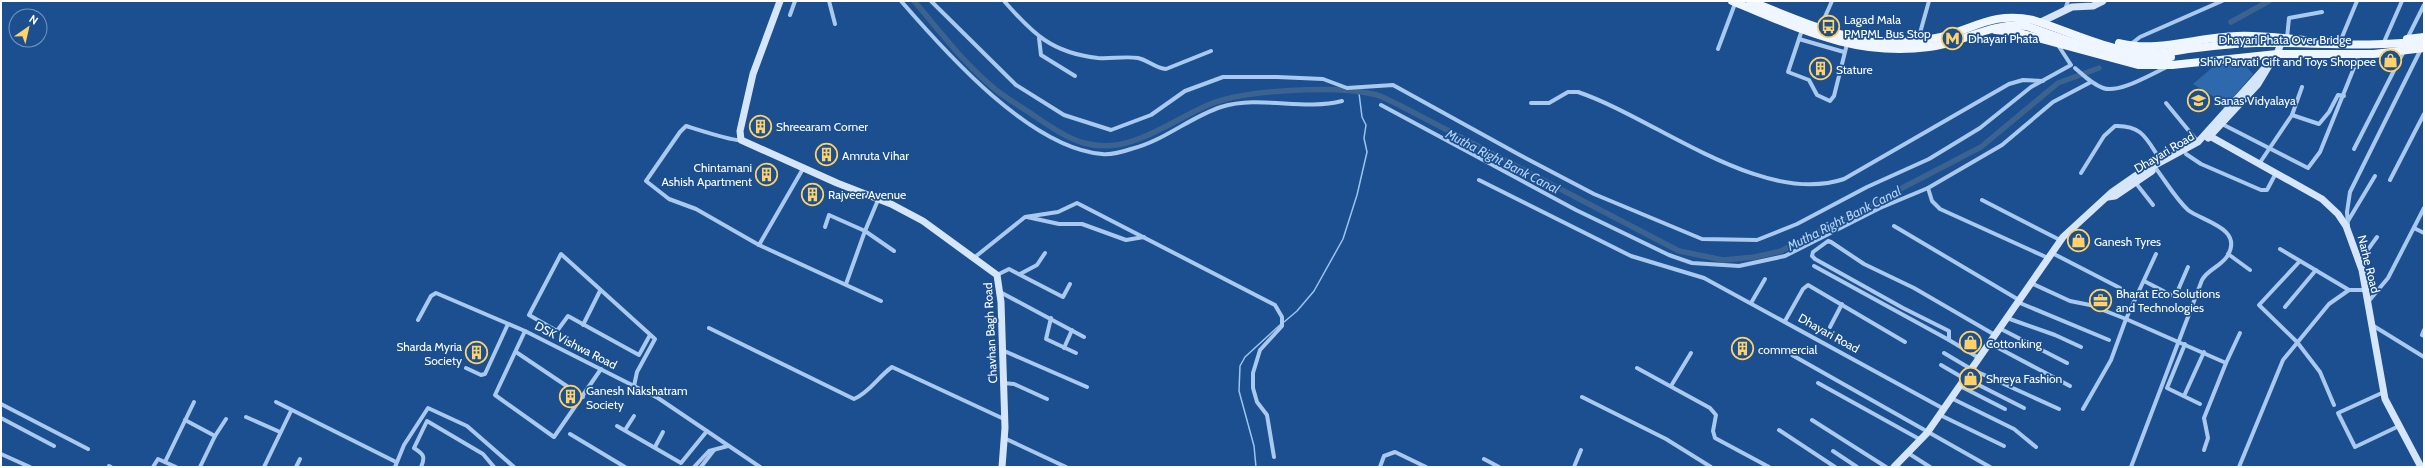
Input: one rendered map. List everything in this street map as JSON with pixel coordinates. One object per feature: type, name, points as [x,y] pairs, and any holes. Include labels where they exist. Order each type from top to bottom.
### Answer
[{"type":"main road","points":[[1734,1],[1846,48],[1929,48],[1952,42],[1984,30],[2016,32],[2138,65],[2171,58],[2277,54],[2360,55],[2423,48]]},
{"type":"main road","points":[[1750,1],[1820,29],[1865,40],[1918,40],[1949,34],[1988,20],[2017,18],[2041,22],[2052,27],[2064,26],[2129,45],[2157,46],[2237,36],[2360,43],[2384,42],[2424,36]]},
{"type":"main road","name":"Dhayari Phata Over Bridge","points":[[1984,30],[2011,25],[2026,26],[2120,56],[2143,59],[2171,58],[2206,52],[2254,49],[2374,51],[2423,48]]},
{"type":"main road","name":"Dhayari Phata Over Bridge","points":[[2052,27],[2133,52],[2157,54],[2171,58],[2206,46],[2254,43],[2374,46],[2424,41]]},
{"type":"street","points":[[780,1],[753,74],[740,131],[742,140],[736,141],[718,134],[686,126],[680,132],[646,181],[669,199],[696,208],[759,245],[882,301]]},
{"type":"street","points":[[790,15],[795,1]]},
{"type":"street","points":[[829,1],[835,24]]},
{"type":"street","points":[[901,1],[960,68],[1005,105],[1048,136],[1081,150],[1102,154],[1132,149],[1168,134],[1198,116],[1222,107],[1250,102],[1326,104],[1342,101]]},
{"type":"street","points":[[931,1],[1016,85],[1064,115],[1111,130],[1151,115],[1186,91],[1223,77],[1277,76],[1323,79],[1347,88],[1368,88],[1385,83],[1393,85],[1594,194],[1702,238],[1757,240],[1797,224],[1866,186],[1929,159],[1980,128],[2042,81],[2070,65],[2058,44]]},
{"type":"street","points":[[1004,1],[1039,38],[1073,54],[1098,58],[1138,58],[1160,69],[1172,67],[1212,51]]},
{"type":"street","points":[[1718,49],[1734,1]]},
{"type":"street","points":[[1820,29],[1832,1]]},
{"type":"street","points":[[1918,40],[1929,1]]},
{"type":"street","points":[[2062,12],[2068,1]]},
{"type":"street","points":[[2041,22],[2072,7],[2093,6],[2103,1]]},
{"type":"street","points":[[2129,45],[2140,36],[2222,1]]},
{"type":"street","points":[[2340,42],[2357,1]]},
{"type":"street","points":[[2384,42],[2402,1]]},
{"type":"street","points":[[2407,39],[2424,5]]},
{"type":"street","points":[[2285,38],[2289,18],[2322,12]]},
{"type":"street","points":[[1799,39],[1846,48],[1834,96],[1830,101],[1817,95],[1809,80],[1788,72],[1799,39],[1803,29]]},
{"type":"street","points":[[1039,38],[1041,55],[1075,76]]},
{"type":"street","name":"Dhayari Road","points":[[2108,198],[2116,196],[2161,161],[2198,142],[2208,135],[2277,54],[2285,38]]},
{"type":"street","points":[[2222,124],[2308,168],[2320,152],[2344,96],[2360,55],[2360,43]]},
{"type":"street","points":[[2348,225],[2350,192],[2423,48]]},
{"type":"street","points":[[2354,149],[2404,51]]},
{"type":"street","points":[[2075,68],[2091,82],[2104,89],[2122,88],[2171,58]]},
{"type":"street","name":"Dhayari Road","points":[[1894,467],[1927,433],[2060,240],[2108,198],[2112,192],[2155,167],[2186,154],[2222,124],[2258,84],[2269,68],[2270,62]]},
{"type":"street","points":[[1531,103],[1549,103],[1568,92],[1578,92],[1753,174],[1797,185],[1821,184],[1844,179],[2009,84],[2023,80],[2042,81]]},
{"type":"street","points":[[1381,105],[1576,210],[1670,255],[1692,263],[1739,266],[1785,256],[1880,208],[1928,188],[2002,145],[2049,105],[2091,82]]},
{"type":"street","points":[[2258,164],[2292,115],[2302,87]]},
{"type":"street","points":[[2292,115],[2319,124],[2329,112],[2338,95],[2344,96]]},
{"type":"street","points":[[2166,103],[2198,142]]},
{"type":"street","points":[[2390,180],[2424,114]]},
{"type":"street","points":[[2081,173],[2104,136],[2115,126],[2126,126],[2138,130],[2161,161]]},
{"type":"street","name":"Narhe Road","points":[[2208,135],[2322,199],[2348,225],[2360,262],[2384,392],[2399,426],[2421,467]]},
{"type":"street","name":"Chavhan Bagh Road","points":[[742,140],[923,221],[975,257],[997,275],[1000,292],[1005,419],[1002,467]]},
{"type":"street","points":[[2186,154],[2201,164],[2261,190],[2267,190],[2276,173]]},
{"type":"street","points":[[759,245],[804,167]]},
{"type":"street","points":[[2131,467],[2178,340],[2204,276],[2228,254],[2231,242],[2223,228],[2189,210],[2155,167]]},
{"type":"street","points":[[2348,225],[2375,176]]},
{"type":"street","name":"Dhayari Road","points":[[1479,180],[1631,256],[1704,278],[1784,321],[1942,412]]},
{"type":"street","points":[[2135,182],[2154,205]]},
{"type":"street","points":[[1928,188],[1932,200],[1940,209],[2050,255],[2120,288]]},
{"type":"street","points":[[846,284],[878,200]]},
{"type":"street","points":[[1982,200],[2060,240]]},
{"type":"street","points":[[975,257],[1025,217],[1058,212],[1077,203],[1275,304],[1282,319],[1282,326],[1260,350],[1253,373],[1253,388],[1257,402],[1267,415],[1274,457]]},
{"type":"street","points":[[2368,303],[2388,278],[2424,208]]},
{"type":"street","points":[[825,227],[829,215],[865,231],[894,251]]},
{"type":"street","points":[[1025,217],[1059,224],[1082,224],[1126,240],[1145,237]]},
{"type":"street","points":[[1894,226],[2019,300],[2020,303],[2109,340]]},
{"type":"street","points":[[2414,228],[2424,233]]},
{"type":"street","points":[[2360,262],[2377,237]]},
{"type":"street","points":[[1949,340],[1949,331],[1838,273],[1815,259],[1812,256],[1813,252],[1828,241],[1831,242],[1864,264],[1914,288],[1994,335]]},
{"type":"street","points":[[2280,249],[2349,290],[2365,290]]},
{"type":"street","points":[[1020,274],[1037,265],[1045,253]]},
{"type":"street","points":[[634,386],[637,372],[654,339],[650,335],[600,291],[561,254],[529,314],[557,331],[568,316],[639,355],[650,335]]},
{"type":"street","points":[[2083,409],[2111,360],[2126,319],[2156,254]]},
{"type":"street","points":[[2228,254],[2250,270]]},
{"type":"street","points":[[2300,261],[2259,305],[2297,342],[2320,372],[2334,405]]},
{"type":"street","points":[[1814,266],[1979,358]]},
{"type":"street","points":[[2144,281],[2175,297],[2188,266]]},
{"type":"street","points":[[997,275],[1006,270],[1020,274],[1063,297],[1070,284]]},
{"type":"street","points":[[2285,307],[2316,270]]},
{"type":"street","points":[[1751,303],[1765,279]]},
{"type":"street","points":[[2030,283],[2070,301],[2090,305],[2178,340],[2226,363]]},
{"type":"street","points":[[1784,321],[1807,285],[1905,342]]},
{"type":"street","points":[[2239,467],[2283,360],[2329,304],[2349,290]]},
{"type":"street","points":[[583,324],[600,291]]},
{"type":"street","points":[[1000,292],[1084,336]]},
{"type":"street","name":"DSK Vishwa Road","points":[[418,320],[434,293],[525,331],[658,398],[760,467]]},
{"type":"street","points":[[1830,327],[1842,304]]},
{"type":"street","points":[[1051,318],[1046,339],[1076,353]]},
{"type":"street","points":[[2006,318],[2055,335],[2081,347]]},
{"type":"street","points":[[466,368],[481,375],[485,374],[508,324]]},
{"type":"street","points":[[2371,325],[2423,355]]},
{"type":"street","points":[[709,328],[854,399],[864,394],[879,376],[892,367],[1005,419]]},
{"type":"street","points":[[2000,328],[2067,363]]},
{"type":"street","points":[[1064,348],[1072,330]]},
{"type":"street","points":[[2424,330],[2422,335],[2424,336]]},
{"type":"street","points":[[525,331],[494,395],[554,437],[584,397],[601,369]]},
{"type":"street","points":[[2204,450],[2208,429],[2204,418],[2240,333]]},
{"type":"street","points":[[1989,343],[2070,386]]},
{"type":"street","points":[[2185,344],[2166,388],[2200,404]]},
{"type":"street","points":[[1002,350],[1087,387]]},
{"type":"street","points":[[516,352],[584,397]]},
{"type":"street","points":[[2184,396],[2204,352]]},
{"type":"street","points":[[1671,386],[1691,353]]},
{"type":"street","points":[[1944,353],[1971,369],[2059,409]]},
{"type":"street","points":[[1792,354],[1927,433],[1990,467]]},
{"type":"street","points":[[1941,365],[2024,408]]},
{"type":"street","points":[[1637,368],[1714,411],[1716,415],[1713,431],[1715,438],[1769,467]]},
{"type":"street","points":[[1003,383],[1014,384],[1047,399]]},
{"type":"street","points":[[1818,383],[1921,440]]},
{"type":"street","points":[[1960,386],[2005,409]]},
{"type":"street","points":[[2384,392],[2338,413],[2355,447],[2399,426]]},
{"type":"street","points":[[1582,397],[1666,438],[1711,467]]},
{"type":"street","points":[[1951,398],[2014,429],[2036,447]]},
{"type":"street","points":[[165,462],[194,402]]},
{"type":"street","points":[[276,402],[395,465],[428,408],[467,426],[514,467]]},
{"type":"street","points":[[1,404],[88,449]]},
{"type":"street","points":[[264,467],[291,411]]},
{"type":"street","points":[[1942,412],[2004,446]]},
{"type":"street","points":[[625,430],[634,416]]},
{"type":"street","points":[[246,417],[280,432]]},
{"type":"street","points":[[1,418],[54,446]]},
{"type":"street","points":[[200,467],[215,436],[226,419]]},
{"type":"street","points":[[185,420],[215,436]]},
{"type":"street","points":[[1812,420],[1886,467]]},
{"type":"street","points":[[421,467],[424,459],[423,454],[414,448],[427,421],[483,454],[494,467]]},
{"type":"street","points":[[617,426],[682,463]]},
{"type":"street","points":[[1779,430],[1835,467]]},
{"type":"street","points":[[678,467],[707,431]]},
{"type":"street","points":[[654,448],[664,432]]},
{"type":"street","points":[[570,434],[625,467]]},
{"type":"street","points":[[1004,438],[1066,467]]},
{"type":"street","points":[[694,467],[708,451],[728,446]]},
{"type":"street","points":[[701,467],[713,454],[714,450]]},
{"type":"street","points":[[1574,467],[1581,450]]},
{"type":"street","points":[[1833,451],[1857,467]]},
{"type":"street","points":[[1380,467],[1384,456],[1395,452],[1426,467]]},
{"type":"street","points":[[1908,453],[1930,467]]},
{"type":"street","points":[[1,454],[30,467]]},
{"type":"street","points":[[153,467],[158,459],[176,467]]},
{"type":"street","points":[[296,467],[300,459]]},
{"type":"street","points":[[1484,459],[1499,467]]},
{"type":"shaded area","points":[[2242,62],[2253,74],[2224,108],[2216,98],[2193,84],[2214,66]]},
{"type":"waterway","name":"Mutha Right Bank Canal","points":[[914,1],[963,59],[996,90],[1053,128],[1084,143],[1101,146],[1117,145],[1133,141],[1149,135],[1208,105],[1244,95],[1290,90],[1336,90],[1373,94],[1401,106],[1679,251],[1723,260],[1755,257],[1781,251],[1981,147],[2058,83],[2099,68]]},
{"type":"waterway","name":"Mutha Right Bank Canal","points":[[2231,22],[2269,1]]},
{"type":"waterway","points":[[1284,322],[1297,311],[1314,291],[1343,239],[1357,195],[1367,152],[1364,138],[1366,125],[1362,117],[1359,93]]},
{"type":"waterway","points":[[1256,467],[1254,446],[1239,391],[1240,366],[1245,357],[1281,324]]},
{"type":"place","name":"Lagad Mala PMPML Bus Stop","points":[[1829,26]]},
{"type":"place","name":"Dhayari Phata","points":[[1953,38]]},
{"type":"place","name":"Shiv Parvati Gift and Toys Shoppee","points":[[2391,61]]},
{"type":"place","name":"Stature","points":[[1821,69]]},
{"type":"place","name":"Sanas Vidyalaya","points":[[2198,100]]},
{"type":"place","name":"Shreearam Corner","points":[[761,126]]},
{"type":"place","name":"Amruta Vihar","points":[[826,155]]},
{"type":"place","name":"Chintamani Ashish Apartment","points":[[767,174]]},
{"type":"place","name":"Rajveer Avenue","points":[[813,194]]},
{"type":"place","name":"Ganesh Tyres","points":[[2078,241]]},
{"type":"place","name":"Bharat Eco Solutions and Technologies","points":[[2101,300]]},
{"type":"place","name":"Cottonking","points":[[1970,343]]},
{"type":"place","name":"commercial","points":[[1743,349]]},
{"type":"place","name":"Sharda Myria Society","points":[[477,353]]},
{"type":"place","name":"Shreya Fashion","points":[[1970,378]]},
{"type":"place","name":"Ganesh Nakshatram Society","points":[[571,397]]}]
